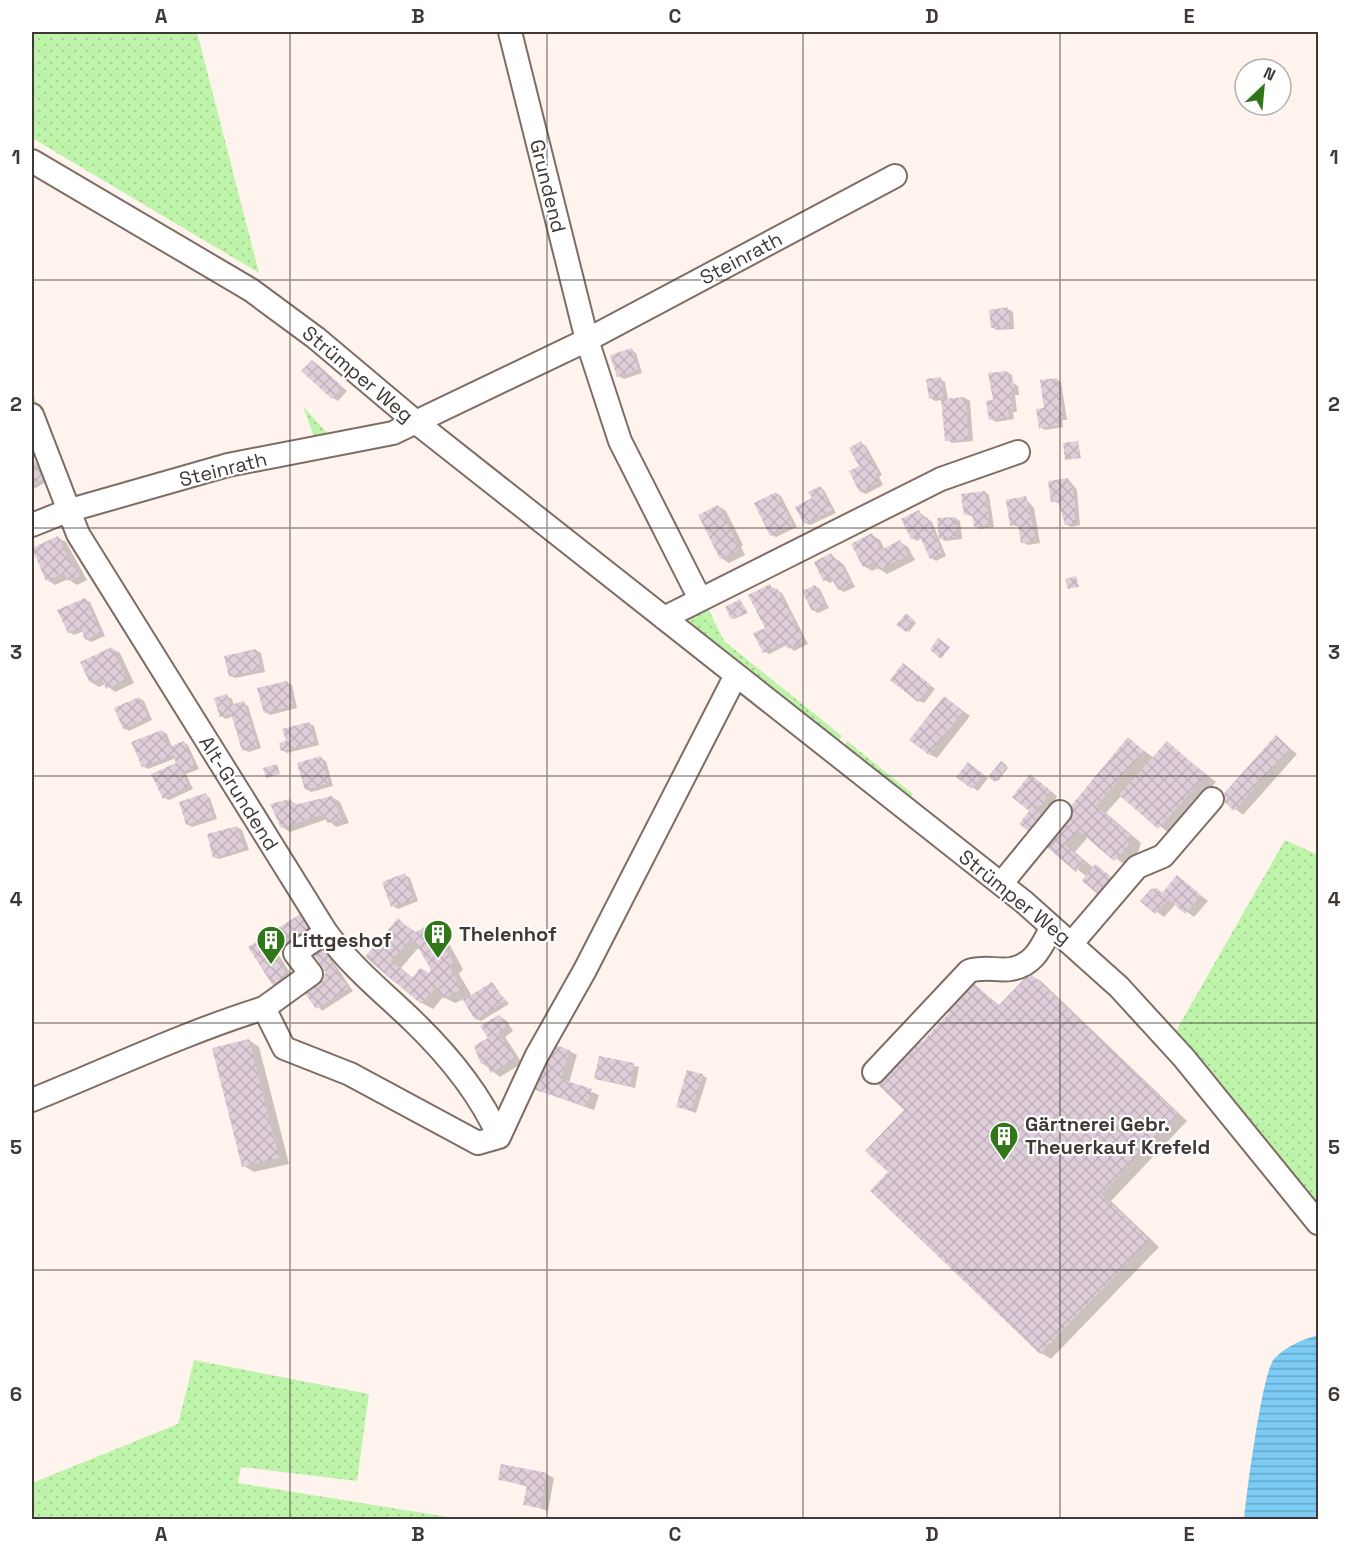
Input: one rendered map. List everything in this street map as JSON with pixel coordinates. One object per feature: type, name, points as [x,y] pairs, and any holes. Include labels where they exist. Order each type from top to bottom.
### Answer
[{"type":"street","name":"Grundend","points":[[510,32],[587,340],[620,441],[700,599]]},
{"type":"street","name":"Strümper Weg","points":[[32,160],[251,290],[316,338],[417,423],[1001,884],[1072,943],[1119,987],[1184,1058],[1318,1223]]},
{"type":"street","name":"Steinrath","points":[[587,340],[896,176]]},
{"type":"street","points":[[417,423],[587,340]]},
{"type":"street","name":"Alt-Grundend","points":[[32,415],[67,511],[122,606],[326,932],[348,961],[437,1047],[486,1111],[499,1137]]},
{"type":"street","name":"Steinrath","points":[[32,525],[67,511],[228,465],[393,433],[417,423]]},
{"type":"street","points":[[664,618],[941,479],[1018,452]]},
{"type":"street","points":[[264,1008],[284,1048],[350,1074],[478,1143],[499,1137],[536,1057],[590,960],[736,675]]},
{"type":"street","points":[[1072,943],[1137,867],[1163,856],[1212,799]]},
{"type":"street","points":[[1001,884],[1060,812]]},
{"type":"street","points":[[874,1072],[969,970],[981,967],[1011,969],[1032,961],[1052,927]]},
{"type":"street","points":[[32,1100],[153,1051],[200,1029],[264,1008],[311,974],[295,953],[326,932]]},
{"type":"green space","points":[[32,32],[197,32],[259,273],[32,138]]},
{"type":"green space","points":[[32,391],[72,494],[86,494],[314,437],[303,406],[333,440],[75,502],[67,496],[32,402]]},
{"type":"green space","points":[[705,602],[724,641],[842,736],[839,741],[828,739],[693,633],[689,617]]},
{"type":"green space","points":[[847,741],[913,794],[909,799],[847,753],[845,746]]},
{"type":"green space","points":[[1285,840],[1318,855],[1318,1215],[1173,1036]]},
{"type":"green space","points":[[194,1360],[369,1394],[357,1481],[241,1467],[238,1483],[460,1519],[32,1519],[32,1483],[178,1424]]},
{"type":"water","points":[[1318,1335],[1318,1519],[1244,1519],[1255,1436],[1269,1369],[1274,1359],[1284,1350]]},
{"type":"building","points":[[1008,307],[1010,327],[991,328],[989,310]]},
{"type":"building","points":[[632,348],[638,370],[617,377],[610,355]]},
{"type":"building","points":[[312,360],[343,387],[332,399],[301,371]]},
{"type":"building","points":[[1007,371],[1009,382],[1013,381],[1015,392],[1011,393],[1013,409],[1008,410],[1009,417],[989,420],[986,401],[993,400],[988,373]]},
{"type":"building","points":[[941,377],[943,397],[929,399],[926,379]]},
{"type":"building","points":[[1057,378],[1063,417],[1058,418],[1059,425],[1039,428],[1036,409],[1044,408],[1040,380]]},
{"type":"building","points":[[965,397],[969,439],[945,441],[941,399]]},
{"type":"building","points":[[861,441],[878,472],[875,474],[879,482],[860,493],[849,471],[859,466],[849,448]]},
{"type":"building","points":[[1078,441],[1080,458],[1065,460],[1063,443]]},
{"type":"building","points":[[32,460],[44,478],[32,486]]},
{"type":"building","points":[[1068,478],[1069,486],[1072,486],[1077,513],[1074,513],[1076,523],[1065,525],[1058,501],[1051,502],[1048,481]]},
{"type":"building","points":[[820,486],[832,510],[804,524],[795,507],[812,498],[808,492]]},
{"type":"building","points":[[985,491],[990,525],[974,527],[972,514],[964,515],[961,494]]},
{"type":"building","points":[[776,492],[793,525],[770,536],[754,503]]},
{"type":"building","points":[[1026,496],[1036,540],[1021,543],[1018,524],[1010,526],[1006,500]]},
{"type":"building","points":[[718,505],[736,541],[734,542],[738,550],[720,559],[698,515]]},
{"type":"building","points":[[919,510],[923,519],[927,517],[942,553],[930,559],[919,535],[911,539],[901,519]]},
{"type":"building","points":[[956,517],[957,537],[939,539],[937,518]]},
{"type":"building","points":[[872,533],[881,550],[900,540],[908,556],[878,570],[874,562],[863,567],[851,544]]},
{"type":"building","points":[[58,536],[72,567],[75,565],[80,576],[68,581],[64,573],[46,581],[32,548]]},
{"type":"building","points":[[831,553],[836,562],[839,560],[851,584],[838,590],[831,577],[823,581],[814,562]]},
{"type":"building","points":[[1076,576],[1079,587],[1068,589],[1065,579]]},
{"type":"building","points":[[770,584],[773,590],[777,588],[804,641],[788,649],[784,642],[763,653],[753,633],[765,628],[748,595]]},
{"type":"building","points":[[815,585],[825,605],[812,611],[802,591]]},
{"type":"building","points":[[85,598],[101,633],[85,640],[81,628],[68,633],[57,610]]},
{"type":"building","points":[[740,599],[747,612],[731,619],[725,607]]},
{"type":"building","points":[[906,613],[915,621],[906,632],[896,625]]},
{"type":"building","points":[[938,638],[950,647],[941,659],[930,650]]},
{"type":"building","points":[[112,647],[127,679],[106,689],[101,678],[90,683],[80,662]]},
{"type":"building","points":[[256,649],[261,669],[229,677],[224,656]]},
{"type":"building","points":[[903,663],[931,685],[918,702],[890,680]]},
{"type":"building","points":[[287,681],[293,706],[264,713],[257,688]]},
{"type":"building","points":[[227,694],[230,705],[244,701],[257,746],[242,751],[231,713],[220,717],[214,698]]},
{"type":"building","points":[[944,696],[963,711],[929,755],[909,740]]},
{"type":"building","points":[[139,697],[148,718],[123,729],[114,708]]},
{"type":"building","points":[[309,722],[315,743],[281,751],[279,743],[286,741],[282,729]]},
{"type":"building","points":[[162,730],[169,747],[184,741],[195,766],[182,772],[189,786],[163,799],[151,774],[176,763],[173,755],[142,767],[131,742]]},
{"type":"building","points":[[1276,735],[1290,748],[1234,811],[1220,798]]},
{"type":"building","points":[[1128,737],[1144,751],[1096,806],[1131,836],[1128,846],[1114,861],[1078,830],[1065,845],[1085,862],[1076,872],[1041,842]]},
{"type":"building","points":[[1167,741],[1206,775],[1158,829],[1119,795]]},
{"type":"building","points":[[321,756],[329,783],[305,790],[297,763]]},
{"type":"building","points":[[1001,761],[1007,766],[995,782],[988,777]]},
{"type":"building","points":[[968,762],[984,775],[972,789],[956,777]]},
{"type":"building","points":[[277,764],[280,774],[266,778],[263,768]]},
{"type":"building","points":[[1030,774],[1050,790],[1041,808],[1038,805],[1035,809],[1048,820],[1035,836],[1019,824],[1029,811],[1012,797]]},
{"type":"building","points":[[206,793],[213,817],[186,825],[179,802]]},
{"type":"building","points":[[332,796],[342,819],[327,823],[324,814],[281,828],[270,804],[290,799],[294,805]]},
{"type":"building","points":[[237,826],[245,848],[213,858],[207,834]]},
{"type":"building","points":[[1095,864],[1113,878],[1099,895],[1082,881]]},
{"type":"building","points":[[405,873],[414,899],[391,907],[382,882]]},
{"type":"building","points":[[1177,875],[1201,895],[1185,914],[1168,899],[1155,914],[1140,901],[1151,889],[1157,888],[1162,893]]},
{"type":"building","name":"Littgeshof","points":[[302,913],[315,933],[296,945],[291,936],[271,949],[292,982],[277,992],[248,947]]},
{"type":"building","name":"Thelenhof","points":[[398,918],[414,933],[431,923],[453,962],[449,967],[462,989],[443,998],[436,987],[421,1004],[365,957]],"holes":[[[412,937],[431,970],[429,973],[420,968],[412,978],[391,961]]]},
{"type":"building","points":[[319,944],[349,988],[316,1009],[302,989],[326,973],[311,949]]},
{"type":"building","name":"Gärtnerei Gebr. Theuerkauf Krefeld","points":[[1030,973],[1178,1114],[1101,1194],[1149,1240],[1040,1354],[870,1191],[888,1172],[865,1151],[904,1110],[874,1081],[916,1038],[921,1043],[949,1013],[942,1008],[970,979],[998,1006]]},
{"type":"building","points":[[492,982],[505,1001],[475,1020],[463,1000]]},
{"type":"building","points":[[499,1015],[506,1027],[498,1032],[515,1058],[491,1073],[485,1062],[481,1064],[474,1046],[488,1038],[480,1026]]},
{"type":"building","points":[[249,1039],[279,1158],[242,1167],[212,1048]]},
{"type":"building","points":[[549,1043],[570,1050],[561,1079],[592,1089],[586,1106],[535,1090]]},
{"type":"building","points":[[599,1056],[634,1063],[630,1086],[594,1079]]},
{"type":"building","points":[[687,1070],[703,1074],[691,1111],[676,1107]]},
{"type":"building","points":[[501,1464],[547,1473],[540,1508],[523,1505],[527,1485],[498,1480]]},
{"type":"place","name":"Thelenhof","points":[[438,960]]},
{"type":"place","name":"Littgeshof","points":[[271,966]]},
{"type":"place","name":"Gärtnerei Gebr. Theuerkauf Krefeld","points":[[1004,1162]]}]
